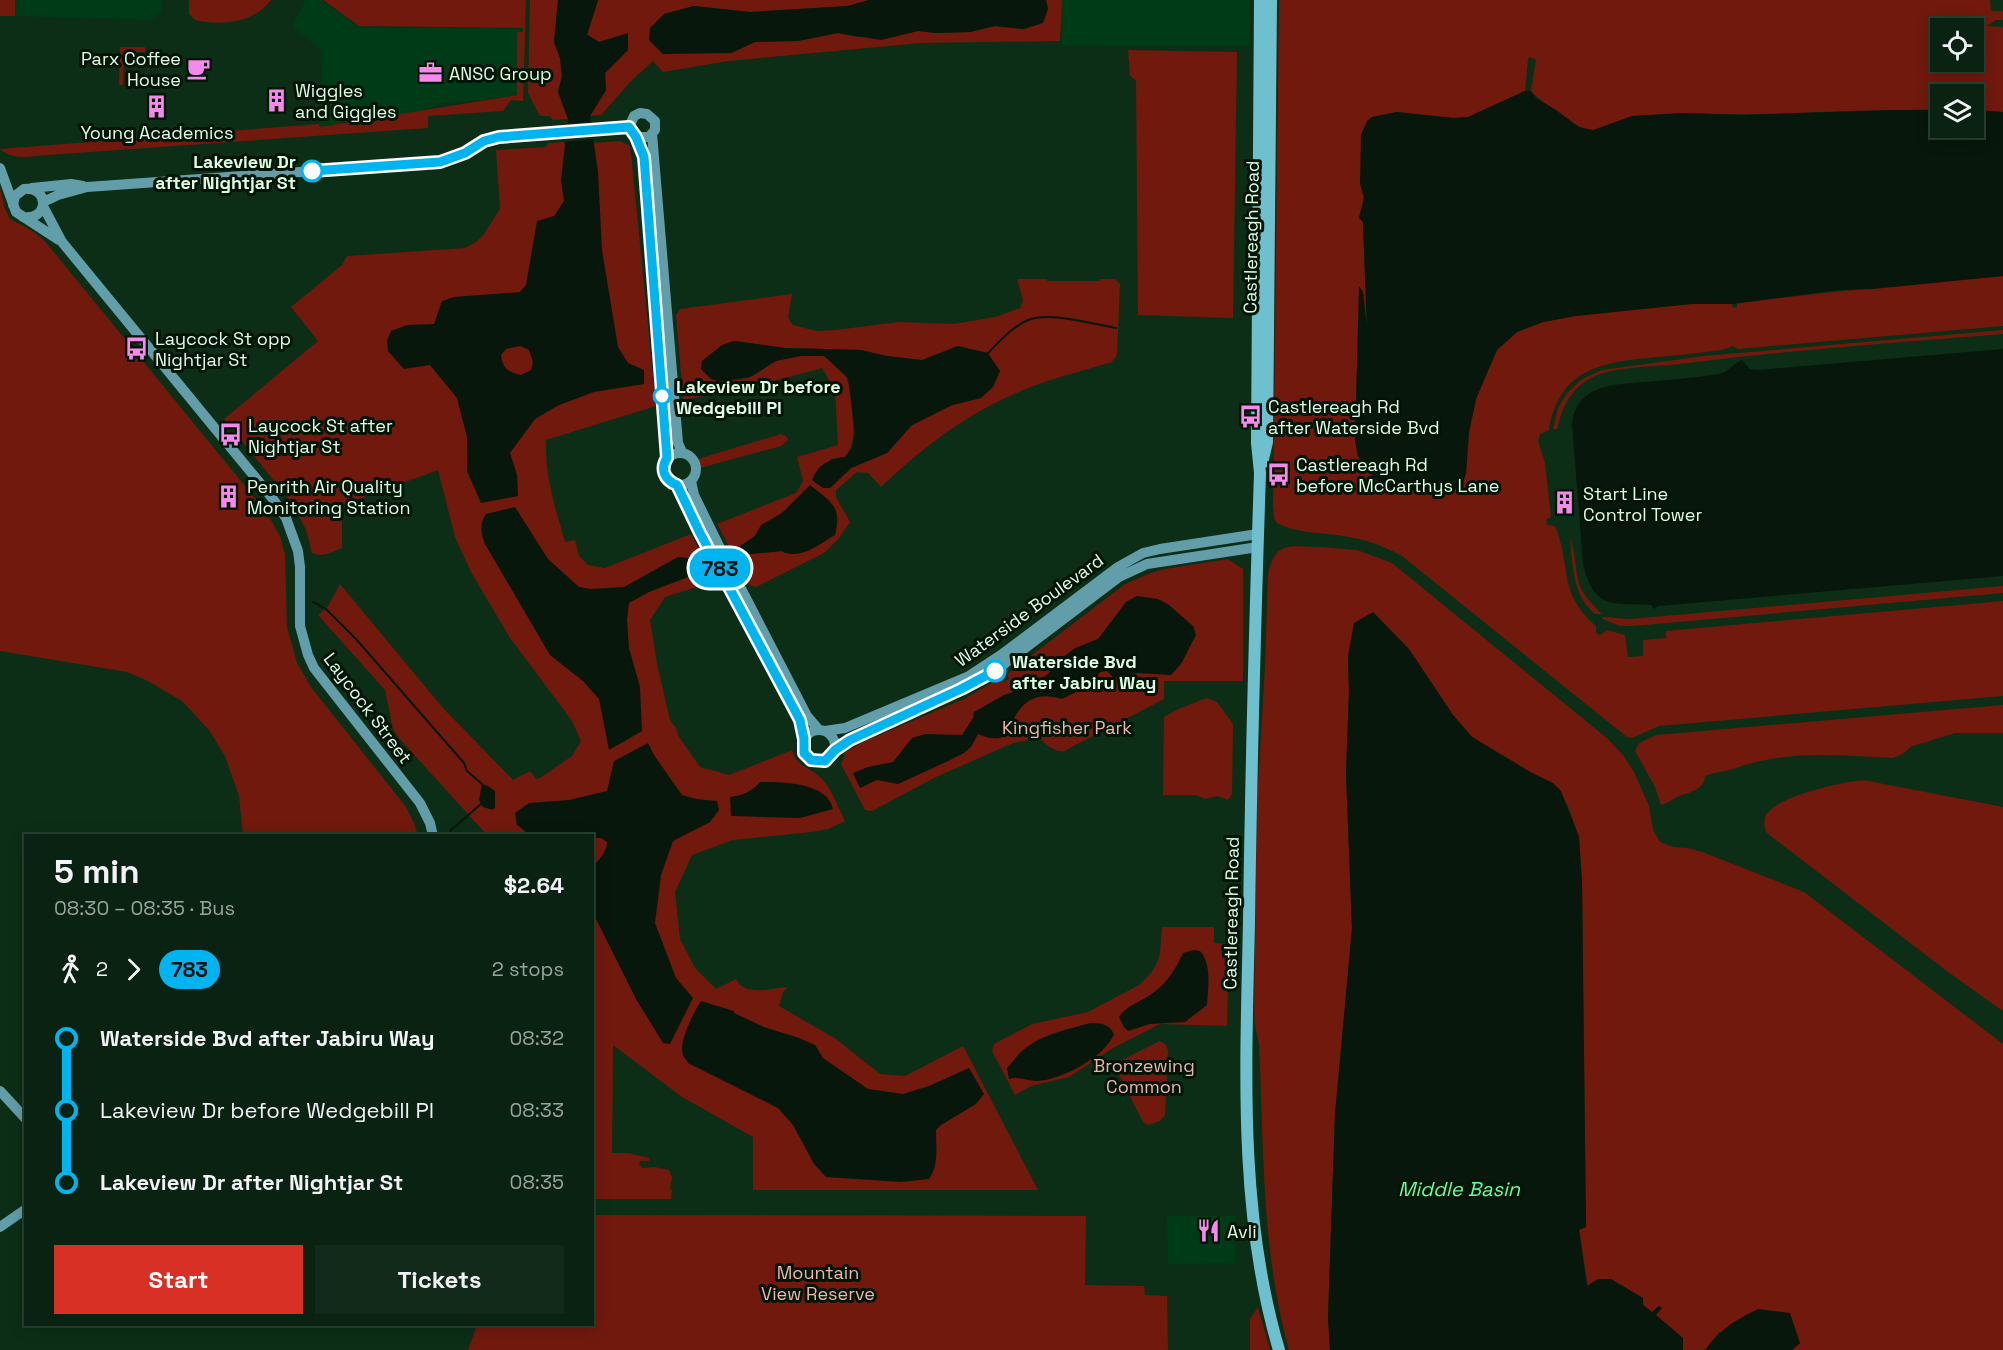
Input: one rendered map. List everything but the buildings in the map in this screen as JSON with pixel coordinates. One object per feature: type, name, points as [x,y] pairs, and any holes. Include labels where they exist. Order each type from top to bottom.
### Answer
[{"type":"main road","name":"Castlereagh Road","points":[[1260,0],[1257,432],[1260,473],[1247,1001],[1248,1144],[1252,1204],[1260,1259],[1279,1350]]},
{"type":"main road","name":"Castlereagh Road","points":[[1260,473],[1267,442],[1272,0]]},
{"type":"street","points":[[629,127],[633,116],[640,113],[647,114],[655,121],[656,126],[652,134],[678,443],[682,452]]},
{"type":"street","points":[[0,168],[10,190],[16,212],[23,217],[35,216],[43,204],[58,195],[87,187],[440,162],[456,158],[478,144],[492,139],[629,127]]},
{"type":"street","points":[[629,127],[644,157],[667,458],[664,473],[670,482],[677,485],[713,545],[807,716],[834,740],[835,750],[825,761],[815,762],[804,753],[800,720],[728,573]]},
{"type":"street","points":[[636,137],[645,138],[652,134]]},
{"type":"street","points":[[0,168],[7,175],[40,194],[43,204]]},
{"type":"street","points":[[13,205],[16,194],[22,189],[70,184],[87,187]]},
{"type":"street","name":"Laycock Street","points":[[43,204],[62,242],[273,499],[286,518],[298,550],[300,626],[308,655],[323,681],[420,803],[433,834]]},
{"type":"street","name":"Laycock Street","points":[[23,217],[62,242]]},
{"type":"street","points":[[667,458],[676,452],[682,452],[691,456],[696,466],[694,477],[690,481],[677,485]]},
{"type":"street","points":[[690,481],[713,545]]},
{"type":"street","name":"Waterside Boulevard","points":[[822,730],[845,728],[969,676],[1001,656],[1118,567],[1143,553],[1258,534]]},
{"type":"street","name":"Waterside Boulevard","points":[[835,750],[850,740],[995,671],[1119,577],[1147,564],[1258,548]]},
{"type":"street","points":[[804,739],[810,732],[822,730]]},
{"type":"street","points":[[0,1090],[24,1117]]},
{"type":"street","points":[[0,1227],[24,1210]]},
{"type":"shaded area","points":[[15,0],[162,0],[162,10],[152,20],[15,16]]},
{"type":"shaded area","points":[[306,0],[321,0],[359,27],[524,29],[524,93],[490,99],[441,103],[420,112],[402,116],[348,119],[338,124],[320,126],[322,51],[292,26]]},
{"type":"shaded area","points":[[1062,0],[1250,0],[1249,46],[1062,45]]},
{"type":"shaded area","points":[[1167,1216],[1235,1216],[1235,1263],[1168,1264]]},
{"type":"green space","points":[[0,0],[15,0],[15,16],[0,16]]},
{"type":"green space","points":[[189,0],[271,0],[256,14],[247,18],[216,23],[195,20],[189,14]]},
{"type":"green space","points":[[323,0],[526,0],[523,101],[511,100],[503,111],[428,116],[428,128],[29,157],[10,155],[0,149],[319,124],[320,127],[517,95],[517,32],[523,32],[523,28],[359,26]]},
{"type":"green space","points":[[530,0],[558,0],[554,42],[560,58],[562,76],[558,92],[568,119],[553,120],[550,116],[540,116],[528,93]]},
{"type":"green space","points":[[598,0],[869,0],[848,6],[750,12],[694,6],[664,14],[731,53],[755,42],[797,41],[838,33],[857,37],[918,31],[970,32],[995,26],[1024,29],[1048,9],[1046,0],[1062,0],[1060,41],[921,43],[728,61],[663,72],[653,61],[631,81],[601,115],[590,116],[606,90],[605,73],[628,50],[627,34],[599,42],[587,34]]},
{"type":"green space","points":[[1279,0],[1990,0],[1991,11],[2003,11],[2003,20],[1996,20],[1987,26],[2003,27],[2003,112],[1984,111],[1984,84],[1930,84],[1930,110],[1662,114],[1630,117],[1603,128],[1587,130],[1558,113],[1531,91],[1536,60],[1530,57],[1525,91],[1468,117],[1453,118],[1397,112],[1372,117],[1360,183],[1364,198],[1359,218],[1363,222],[1367,337],[1363,292],[1360,288],[1355,426],[1358,456],[1439,492],[1455,489],[1463,482],[1466,473],[1469,432],[1482,381],[1497,350],[1517,332],[1543,322],[1575,316],[1691,304],[1732,304],[1733,308],[1737,307],[1737,303],[1770,299],[2003,276],[2003,326],[1738,349],[1733,346],[1722,350],[1637,359],[1602,366],[1586,372],[1562,393],[1554,409],[1549,430],[1540,434],[1538,441],[1545,463],[1551,517],[1546,519],[1547,525],[1555,526],[1570,590],[1584,614],[1596,626],[1596,633],[1600,635],[1607,630],[1625,635],[1628,657],[1643,656],[1643,640],[1666,638],[1666,631],[2003,601],[2003,696],[1659,726],[1632,738],[1627,737],[1402,556],[1360,539],[1295,530],[1277,523],[1274,518]]},
{"type":"green space","points":[[120,47],[145,47],[145,52],[124,52],[123,85],[119,85]]},
{"type":"green space","points":[[1128,50],[1237,52],[1233,318],[1138,315],[1136,81],[1130,75]]},
{"type":"green space","points":[[620,141],[630,146],[656,406],[546,440],[549,479],[565,542],[575,540],[579,556],[588,565],[605,568],[691,534],[716,581],[665,597],[650,620],[670,720],[679,737],[700,767],[729,775],[792,750],[801,764],[826,783],[845,821],[828,829],[812,832],[733,840],[692,855],[675,892],[680,939],[695,968],[716,989],[736,979],[740,985],[752,990],[788,987],[783,992],[779,1006],[836,1039],[880,1074],[905,1076],[963,1046],[1038,1190],[753,1190],[753,1137],[682,1097],[613,1045],[612,1153],[628,1153],[649,1158],[649,1161],[640,1161],[642,1168],[655,1167],[669,1170],[672,1178],[671,1199],[594,1199],[594,834],[486,834],[398,737],[393,729],[385,690],[318,615],[328,606],[340,584],[443,708],[513,780],[530,771],[536,779],[540,778],[572,756],[581,741],[572,721],[510,638],[471,572],[455,537],[438,470],[342,505],[342,548],[320,555],[312,553],[306,530],[293,504],[224,419],[318,341],[291,307],[342,265],[347,256],[465,248],[484,234],[500,209],[496,150],[546,147],[548,143],[563,142],[566,145]]},
{"type":"green space","points":[[0,187],[10,219],[44,240],[267,513],[280,536],[285,554],[287,627],[297,663],[311,687],[406,807],[418,834],[243,834],[239,796],[225,756],[209,730],[182,701],[148,681],[127,672],[0,651]]},
{"type":"green space","points":[[1017,279],[1099,281],[1100,279],[1115,279],[1120,284],[1117,355],[1112,362],[1036,385],[976,413],[927,447],[881,487],[868,473],[857,472],[836,490],[836,497],[850,522],[839,538],[824,553],[756,587],[749,585],[717,524],[796,493],[803,481],[797,457],[838,445],[835,390],[822,368],[748,388],[683,400],[676,315],[680,309],[792,294],[788,318],[793,325],[817,331],[898,322],[954,324],[995,317],[1020,308],[1023,300]],"holes":[[[734,341],[784,348],[861,350],[886,356],[922,360],[958,346],[981,398],[952,405],[912,425],[887,453],[851,468],[830,488],[830,459],[845,457],[853,438],[852,397],[841,369],[831,359],[824,356],[794,356],[778,360],[746,378],[718,381]],[[784,511],[786,554],[782,551],[740,555],[736,549]]]},
{"type":"green space","points":[[2003,330],[2003,334],[1801,351],[1611,371],[1591,378],[1572,393],[1561,414],[1557,429],[1553,429],[1558,408],[1567,393],[1582,379],[1602,370],[1704,356]]},
{"type":"green space","points":[[781,434],[788,440],[781,446],[700,468],[698,459]]},
{"type":"green space","points":[[1570,538],[1582,590],[1602,614],[1595,614],[1587,606],[1578,589],[1573,569]]},
{"type":"green space","points":[[1293,546],[1357,550],[1392,563],[1608,739],[1623,755],[1634,772],[1649,806],[1653,830],[1660,842],[1705,853],[1804,892],[2003,1044],[2003,1350],[1792,1350],[1800,1343],[1719,1332],[1705,1350],[1683,1350],[1682,1338],[1655,1315],[1659,1306],[1652,1312],[1643,1305],[1588,1287],[1579,1229],[1586,1227],[1582,882],[1579,837],[1568,806],[1553,783],[1472,737],[1453,715],[1348,656],[1346,773],[1352,929],[1335,1114],[1328,1317],[1330,1350],[1289,1350],[1273,1274],[1265,1198],[1259,1044],[1254,1011],[1257,799],[1268,574],[1275,555],[1280,550]]},
{"type":"green space","name":"Kingfisher Park","points":[[1228,559],[1243,569],[1243,681],[1164,681],[1164,699],[1064,751],[1050,748],[1040,738],[1013,743],[934,778],[872,811],[865,810],[841,764],[846,752],[861,743],[966,698],[1000,678],[1003,682],[1009,679],[1007,674],[1125,584],[1165,569]]},
{"type":"green space","points":[[2003,586],[2003,593],[1633,626],[1620,626],[1602,619],[1603,617],[1630,619]]},
{"type":"green space","points":[[1207,698],[1217,702],[1233,724],[1232,794],[1228,800],[1217,796],[1205,799],[1195,795],[1163,795],[1164,717]]},
{"type":"green space","points":[[2003,705],[2003,733],[1955,733],[1910,747],[1893,758],[1814,755],[1756,762],[1705,776],[1704,781],[1696,790],[1661,805],[1655,787],[1635,751],[1639,743],[1656,735]]},
{"type":"green space","points":[[1863,780],[2003,807],[2003,1011],[1948,972],[1767,833],[1764,820],[1772,808],[1796,796]]},
{"type":"green space","points":[[1162,927],[1214,927],[1214,943],[1229,944],[1227,1026],[1160,1024],[1115,1047],[1069,1077],[1031,1086],[1015,1095],[992,1051],[994,1044],[1032,1024],[1088,1012],[1139,985],[1156,965],[1160,954]]},
{"type":"green space","name":"Bronzewing Common","points":[[1160,1041],[1166,1045],[1168,1051],[1165,1115],[1160,1121],[1148,1125],[1143,1122],[1115,1067],[1118,1062]]},
{"type":"green space","name":"Mountain View Reserve","points":[[594,1215],[1086,1216],[1085,1285],[1144,1286],[1145,1295],[1167,1296],[1168,1350],[468,1350],[477,1326],[594,1326]]},
{"type":"green space","points":[[1258,1307],[1270,1350],[1250,1350],[1250,1319]]},
{"type":"water","points":[[558,0],[598,0],[587,35],[599,42],[628,33],[628,50],[605,73],[606,90],[590,116],[598,172],[602,250],[618,347],[628,363],[644,370],[644,384],[594,392],[559,405],[535,419],[510,453],[517,475],[518,496],[481,503],[467,471],[467,437],[457,398],[430,365],[404,369],[388,351],[387,341],[391,331],[407,325],[434,324],[442,301],[454,297],[520,292],[526,285],[537,221],[554,216],[564,201],[561,180],[568,119],[558,92],[562,76],[560,58],[554,42]],"holes":[[[520,346],[529,350],[533,362],[531,370],[521,375],[509,371],[503,364],[501,355],[506,349]]]},
{"type":"water","points":[[869,0],[1046,0],[1048,9],[1043,23],[1024,29],[995,26],[970,32],[918,31],[881,40],[838,33],[797,41],[755,42],[731,53],[663,54],[649,40],[650,28],[664,14],[694,6],[750,12],[848,6]]},
{"type":"water","points":[[1525,91],[1531,91],[1536,98],[1579,127],[1593,130],[1632,116],[1682,113],[1743,115],[1930,110],[1930,138],[1984,138],[1984,111],[2003,112],[2003,276],[1873,289],[1838,290],[1732,304],[1691,304],[1575,316],[1543,322],[1517,332],[1497,350],[1476,399],[1469,432],[1466,473],[1463,482],[1455,489],[1439,492],[1392,488],[1376,480],[1364,466],[1358,456],[1355,441],[1359,286],[1363,292],[1367,327],[1363,222],[1359,218],[1364,198],[1360,183],[1361,135],[1367,121],[1372,117],[1397,112],[1453,118],[1468,117]]},
{"type":"water","points":[[734,341],[785,348],[861,350],[886,356],[922,360],[958,346],[988,353],[1000,371],[993,387],[981,398],[952,405],[912,425],[887,453],[851,468],[830,488],[823,488],[812,480],[818,470],[828,461],[845,457],[852,448],[855,433],[848,378],[824,356],[801,356],[776,361],[750,377],[718,381],[711,379],[701,369],[702,361],[722,345]]},
{"type":"water","points":[[2003,349],[2003,576],[1658,606],[1654,609],[1651,605],[1607,601],[1593,590],[1583,564],[1572,424],[1575,411],[1589,394],[1598,389],[1620,384],[1719,374],[1742,360],[1750,369],[1758,370]]},
{"type":"water","points":[[810,485],[829,501],[836,511],[835,535],[802,553],[789,554],[782,551],[740,555],[736,549],[755,536],[761,525],[782,513]]},
{"type":"water","points":[[515,507],[548,559],[579,587],[590,589],[624,587],[678,557],[689,558],[696,574],[649,592],[629,603],[627,620],[629,648],[640,687],[642,731],[609,750],[599,699],[583,681],[550,655],[485,544],[481,529],[486,514]]},
{"type":"water","points":[[1137,596],[1158,599],[1169,605],[1193,626],[1196,635],[1181,664],[1171,675],[1136,673],[1114,678],[1107,671],[1100,672],[1092,684],[1062,699],[1045,696],[1031,699],[1016,715],[1009,732],[1002,737],[990,738],[978,734],[971,747],[964,753],[898,784],[877,780],[860,788],[853,773],[868,767],[893,762],[912,738],[925,734],[962,735],[973,718],[974,712],[1004,695],[1029,687],[1047,675],[1075,648],[1098,639],[1126,602]]},
{"type":"water","name":"Middle Basin","points":[[1373,612],[1409,649],[1453,715],[1472,737],[1553,783],[1561,791],[1579,837],[1582,882],[1586,1227],[1579,1230],[1587,1286],[1598,1279],[1611,1279],[1643,1298],[1643,1305],[1652,1312],[1659,1306],[1662,1308],[1656,1315],[1683,1338],[1683,1350],[1330,1350],[1328,1317],[1335,1114],[1352,929],[1346,773],[1348,656],[1354,623]]},
{"type":"water","points":[[648,743],[682,795],[717,801],[719,810],[710,822],[673,841],[661,875],[655,923],[676,978],[693,998],[670,1044],[663,1043],[636,999],[594,915],[594,860],[597,862],[601,857],[607,842],[601,838],[594,838],[594,834],[529,834],[517,825],[515,813],[529,803],[569,800],[607,791],[614,761]]},
{"type":"water","points":[[760,782],[803,785],[822,793],[829,800],[833,809],[800,818],[731,816],[730,797],[747,792]]},
{"type":"water","points":[[482,784],[495,791],[493,810],[483,807],[479,800]]},
{"type":"water","points":[[1200,951],[1206,963],[1207,1005],[1185,1022],[1150,1024],[1128,1031],[1119,1017],[1122,1013],[1161,986],[1174,971],[1183,953]]},
{"type":"water","points":[[701,1001],[734,1011],[764,1027],[815,1045],[823,1058],[868,1089],[903,1094],[929,1086],[969,1068],[984,1094],[976,1104],[936,1130],[936,1162],[929,1179],[901,1182],[826,1177],[814,1164],[793,1125],[778,1108],[688,1063],[683,1055],[683,1043]]},
{"type":"water","points":[[1090,1023],[1104,1025],[1114,1034],[1102,1051],[1092,1059],[1070,1072],[1047,1080],[1009,1079],[1007,1068],[1034,1042],[1049,1035]]},
{"type":"water","points":[[1758,1309],[1790,1313],[1800,1343],[1792,1350],[1705,1350],[1729,1326]]},
{"type":"pier","points":[[594,122],[596,139],[562,142],[564,124]]},
{"type":"waterway","points":[[988,353],[1017,326],[1037,318],[1083,321],[1116,328]]},
{"type":"waterway","points":[[313,602],[326,609],[356,639],[464,763],[467,771],[482,784]]},
{"type":"waterway","points":[[450,831],[481,804]]},
{"type":"bus line","name":"783","points":[[312,171],[440,162],[456,158],[484,141],[499,137],[629,127],[642,148],[644,157],[667,458],[664,473],[670,482],[677,485],[700,533],[800,720],[804,753],[815,762],[825,761],[835,750],[850,740],[995,671]]},
{"type":"place","name":"Parx Coffee House","points":[[199,68]]},
{"type":"place","name":"ANSC Group","points":[[431,73]]},
{"type":"place","name":"Wiggles and Giggles","points":[[277,100]]},
{"type":"place","name":"Young Academics","points":[[157,106]]},
{"type":"place","name":"Lakeview Dr after Nightjar St","points":[[312,171]]},
{"type":"place","name":"Laycock St opp Nightjar St","points":[[137,348]]},
{"type":"place","name":"Lakeview Dr before Wedgebill Pl","points":[[662,396]]},
{"type":"place","name":"Castlereagh Rd after Waterside Bvd","points":[[1250,416]]},
{"type":"place","name":"Laycock St after Nightjar St","points":[[230,435]]},
{"type":"place","name":"Castlereagh Rd before McCarthys Lane","points":[[1278,474]]},
{"type":"place","name":"Penrith Air Quality Monitoring Station","points":[[229,496]]},
{"type":"place","name":"Start Line Control Tower","points":[[1565,503]]},
{"type":"place","name":"Waterside Bvd after Jabiru Way","points":[[995,671]]},
{"type":"place","name":"Avli","points":[[1209,1231]]}]
